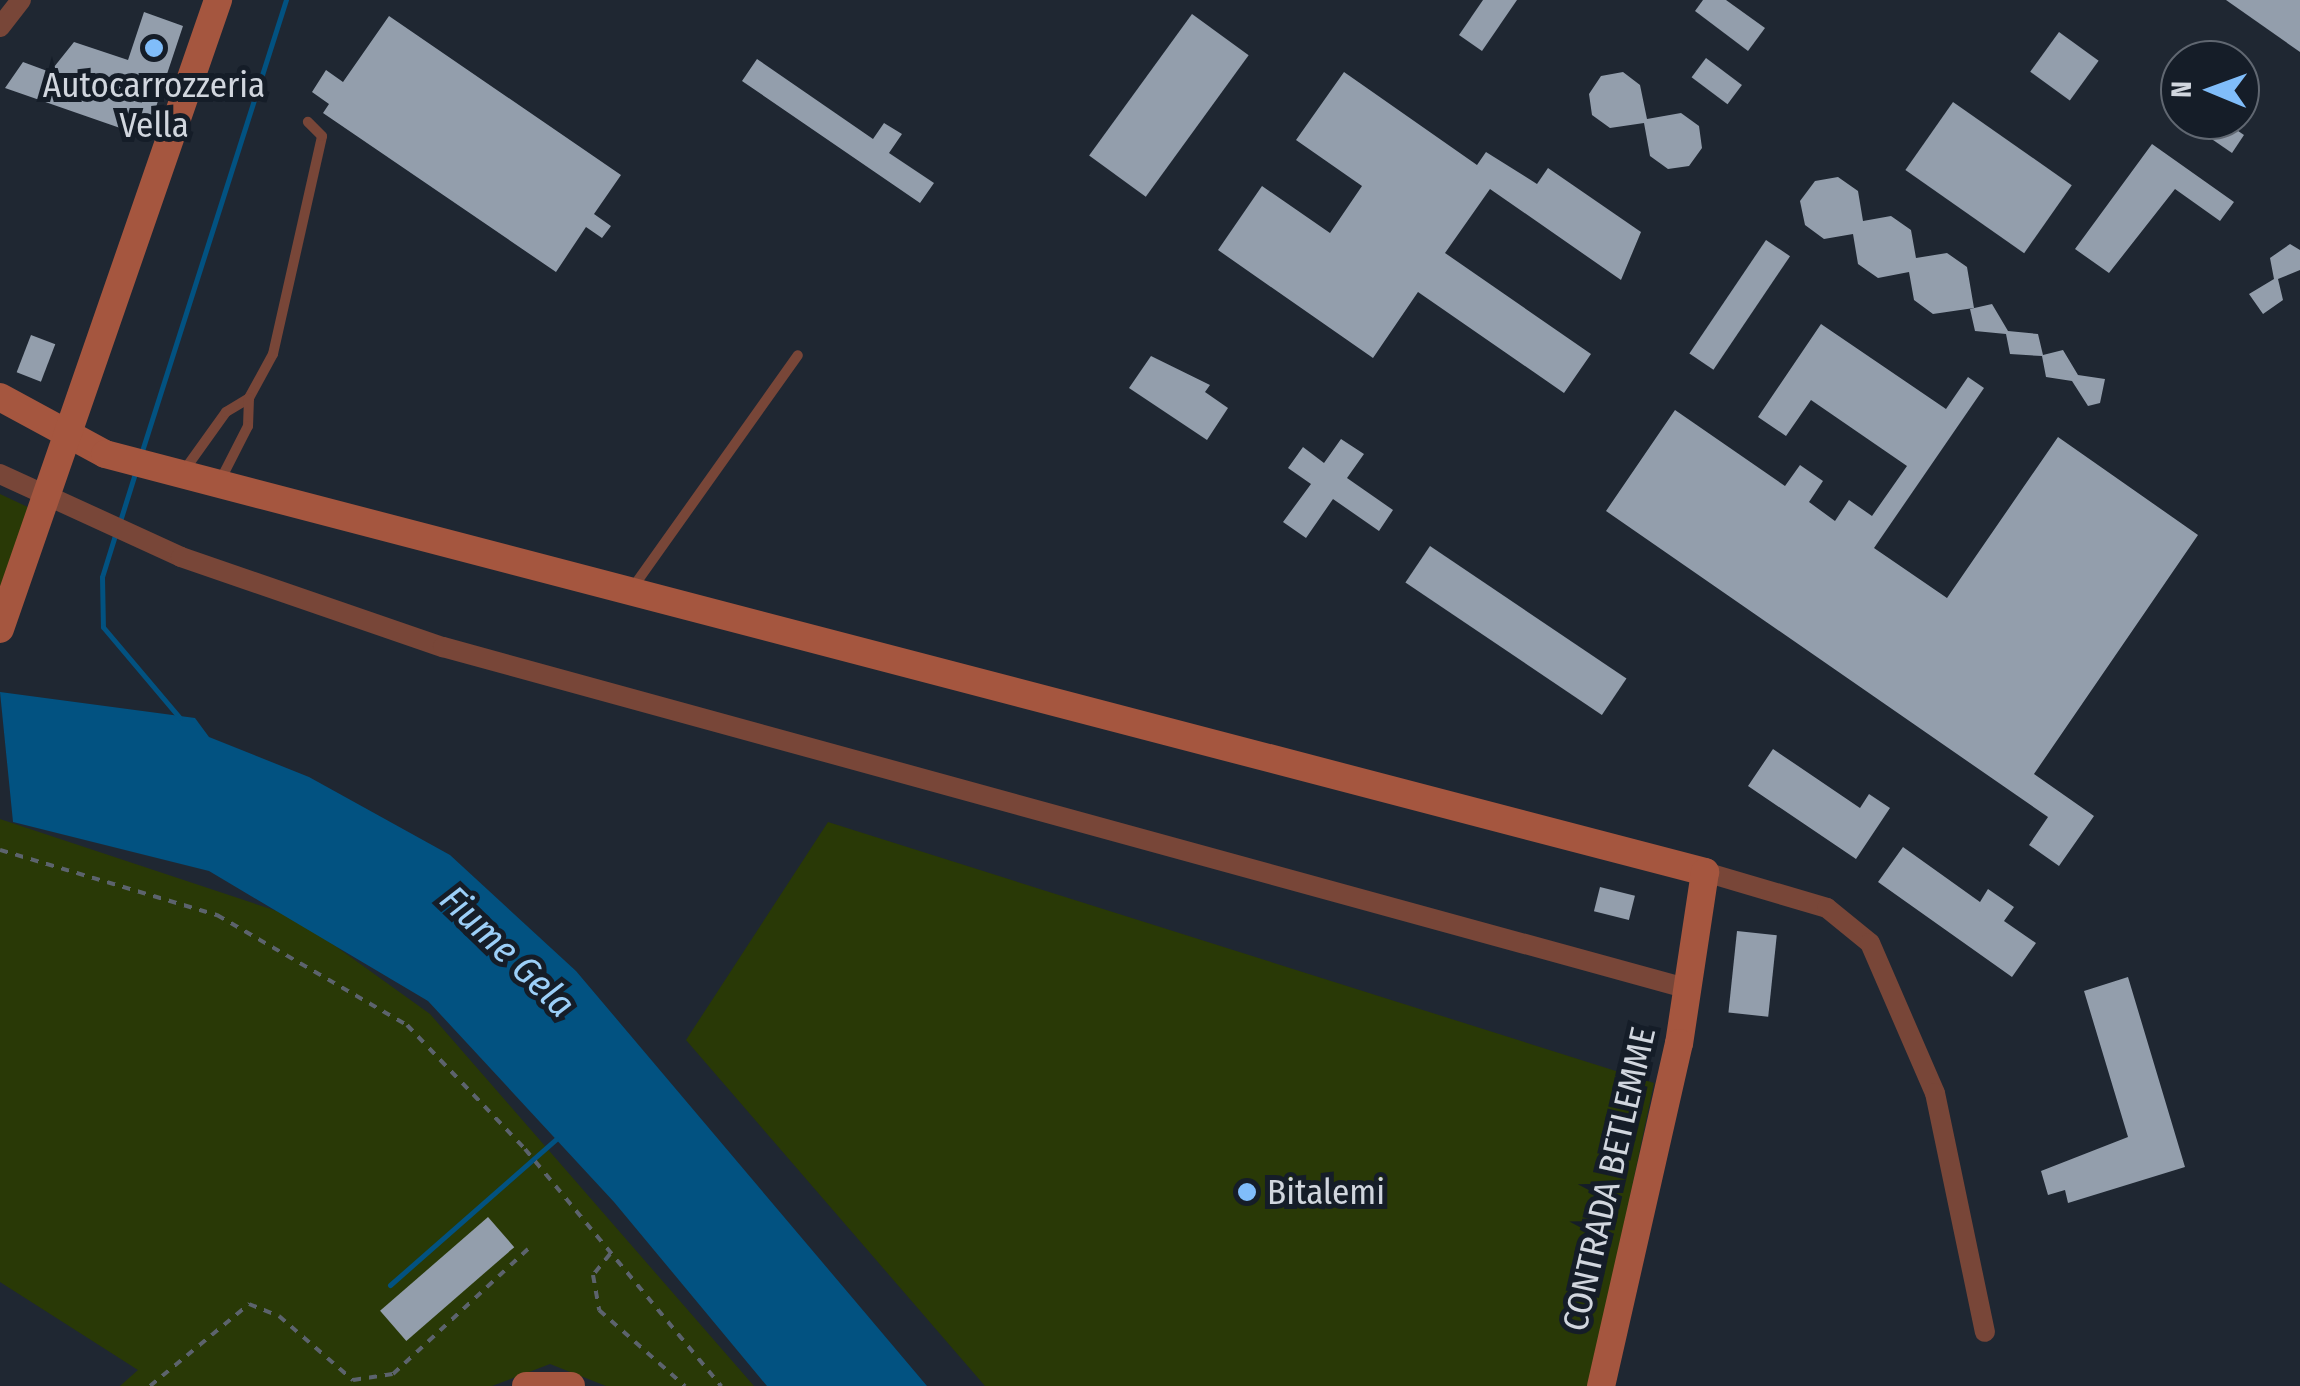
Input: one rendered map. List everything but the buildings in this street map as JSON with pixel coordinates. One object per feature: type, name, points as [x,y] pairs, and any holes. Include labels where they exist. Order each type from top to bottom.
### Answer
[{"type":"street","points":[[0,27],[21,0]]},
{"type":"street","points":[[0,629],[218,0]]},
{"type":"street","points":[[0,397],[67,438],[105,454],[1706,872],[1828,908],[1870,943],[1935,1093],[1985,1332]]},
{"type":"street","points":[[0,474],[181,557],[442,647],[1689,989]]},
{"type":"street","name":"CONTRADA BETLEMME","points":[[1602,1386],[1689,989],[1706,872]]},
{"type":"street","points":[[526,1386],[571,1386]]},
{"type":"lane","points":[[219,484],[248,426],[249,398],[272,354],[322,136],[308,122]]},
{"type":"lane","points":[[631,590],[798,355]]},
{"type":"lane","points":[[174,472],[226,412],[249,398]]},
{"type":"path","points":[[0,850],[159,894],[263,935],[407,1025],[525,1149],[721,1386]]},
{"type":"path","points":[[150,1386],[249,1304],[279,1316],[353,1380],[392,1374],[528,1249]]},
{"type":"path","points":[[610,1254],[590,1294],[685,1386]]},
{"type":"green space","points":[[0,494],[32,509],[0,597]]},
{"type":"green space","points":[[0,819],[295,917],[430,1014],[754,1386],[606,1386],[550,1364],[492,1386],[120,1386],[138,1370],[0,1282]]},
{"type":"green space","points":[[828,822],[1654,1083],[1590,1386],[985,1386],[686,1040]]},
{"type":"water","name":"Fiume Gela","points":[[0,692],[195,718],[209,737],[309,777],[450,855],[576,971],[927,1386],[767,1386],[614,1202],[428,1001],[209,871],[13,822]]},
{"type":"waterway","points":[[141,454],[286,0]]},
{"type":"waterway","points":[[120,521],[136,470]]},
{"type":"waterway","points":[[116,532],[102,577],[103,627],[180,718]]},
{"type":"waterway","points":[[390,1285],[556,1139]]},
{"type":"place","name":"Autocarrozzeria Vella","points":[[154,48]]},
{"type":"place","name":"Bitalemi","points":[[1247,1192]]}]
